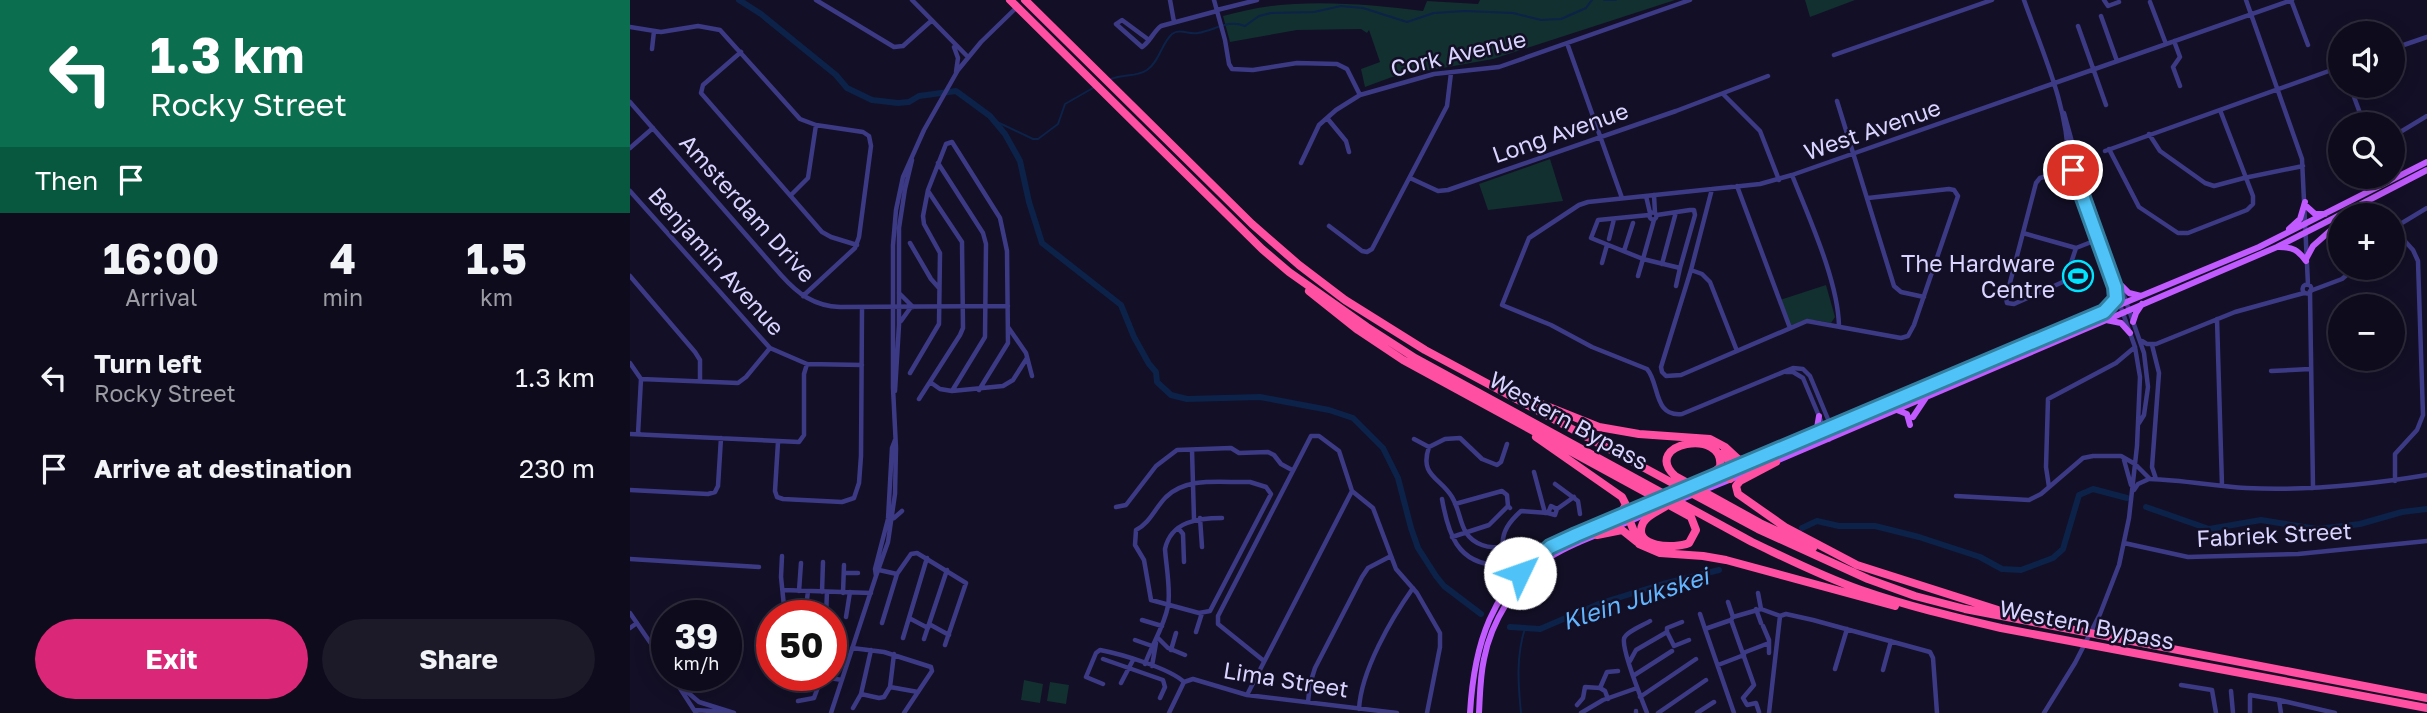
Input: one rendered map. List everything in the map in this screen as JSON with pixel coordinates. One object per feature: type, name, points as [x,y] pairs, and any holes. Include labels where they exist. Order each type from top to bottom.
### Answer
[{"type":"highway","name":"Western Bypass","points":[[1010,0],[1240,229],[1289,272],[1415,358],[1752,542],[1859,589],[1905,604],[2001,628],[2427,708]]},
{"type":"highway","name":"Western Bypass","points":[[1027,2],[1232,205],[1299,265],[1345,300],[1475,378],[1736,517],[1817,557],[1915,596],[1965,609],[2427,698]]},
{"type":"highway","points":[[1289,272],[1316,298],[1380,346],[1691,517],[1696,530],[1689,543],[1664,547],[1644,538],[1644,522],[1663,504]]},
{"type":"highway","points":[[1475,378],[1599,427],[1639,434],[1700,437],[1719,443],[1739,460],[1758,458]]},
{"type":"highway","points":[[1507,418],[1622,497],[1626,505],[1617,518]]},
{"type":"highway","points":[[1719,443],[1732,469],[1730,479]]},
{"type":"highway","points":[[1703,484],[1720,467],[1721,459],[1716,451],[1694,444],[1671,450],[1667,463],[1675,476],[1800,542],[1857,565],[2034,622]]},
{"type":"highway","points":[[1776,461],[1737,483],[1735,489],[1738,494],[1785,527],[1857,565]]},
{"type":"highway","points":[[1628,517],[1639,544]]},
{"type":"highway","points":[[1597,535],[1622,530],[1639,544],[1660,553],[1726,560],[1907,609],[2001,628]]},
{"type":"main road","points":[[2133,322],[2142,299],[2327,214],[2427,162]]},
{"type":"main road","points":[[2364,203],[2427,170]]},
{"type":"main road","points":[[2276,238],[2298,221],[2305,204],[2315,214],[2327,214]]},
{"type":"main road","points":[[1479,713],[1484,659],[1497,621],[1511,597],[1542,558],[1597,535],[1628,517],[1663,504],[1732,469],[2104,312],[2277,247],[2328,221]]},
{"type":"main road","points":[[2277,247],[2295,249],[2306,260],[2311,247],[2328,232]]},
{"type":"main road","points":[[2104,312],[2116,299],[2119,286],[2142,299]]},
{"type":"main road","points":[[1663,504],[1703,484],[1730,479],[1832,438],[2097,322],[2125,306]]},
{"type":"main road","points":[[2097,322],[2116,321],[2134,334]]},
{"type":"main road","points":[[1894,410],[1908,414],[1912,421],[1928,395]]},
{"type":"main road","points":[[1805,439],[1817,428],[1819,416]]},
{"type":"main road","points":[[1520,573],[1576,535],[1617,518],[1628,517]]},
{"type":"main road","points":[[1469,713],[1474,667],[1481,638],[1504,592],[1520,573],[1530,555],[1520,543]]},
{"type":"street","points":[[816,0],[894,47],[905,45],[931,20]]},
{"type":"street","points":[[912,0],[968,57]]},
{"type":"street","points":[[1170,0],[1174,22]]},
{"type":"street","points":[[1214,0],[1232,69],[1297,63],[1340,64],[1349,72],[1360,95]]},
{"type":"street","points":[[1149,40],[1122,20],[1116,24],[1139,46],[1145,46],[1158,28],[1237,3],[1256,0]]},
{"type":"street","name":"Cork Avenue","points":[[1301,163],[1314,133],[1327,118],[1360,95],[1434,74],[1499,66],[1690,0]]},
{"type":"street","points":[[1834,55],[1992,0]]},
{"type":"street","points":[[2024,0],[2064,110],[2079,167],[2134,334],[2144,353],[2148,387],[2144,415],[2138,424]]},
{"type":"street","points":[[2104,0],[2108,6],[2119,2]]},
{"type":"street","points":[[2246,0],[2303,166],[2313,488]]},
{"type":"street","points":[[2291,0],[2308,45]]},
{"type":"street","name":"West Avenue","points":[[1785,372],[1682,414],[1672,414],[1661,406],[1647,369],[1502,305],[1531,235],[1583,203],[1779,180],[2291,0]]},
{"type":"street","points":[[894,394],[892,388],[896,307],[893,230],[904,177],[935,109],[955,75],[984,38],[1027,2]]},
{"type":"street","points":[[2150,2],[2166,44]]},
{"type":"street","points":[[2101,16],[2117,61]]},
{"type":"street","points":[[630,27],[654,31],[698,26],[717,29],[726,35],[803,121],[863,132],[870,137],[857,245],[852,253],[803,296]]},
{"type":"street","points":[[2078,26],[2106,105]]},
{"type":"street","points":[[652,49],[654,31]]},
{"type":"street","points":[[2405,45],[2427,37]]},
{"type":"street","points":[[2174,41],[2180,57],[2173,67],[2180,86]]},
{"type":"street","points":[[952,43],[958,58],[955,75]]},
{"type":"street","points":[[1567,43],[1622,198]]},
{"type":"street","points":[[741,52],[703,85],[701,93],[826,234],[857,245]]},
{"type":"street","points":[[2220,110],[2253,199],[2249,209],[2180,234],[2139,207],[2107,150],[2328,71]]},
{"type":"street","points":[[1329,226],[1355,247],[1367,252],[1372,249],[1447,106],[1451,73]]},
{"type":"street","name":"Long Avenue","points":[[1409,178],[1438,191],[1448,190],[1768,76]]},
{"type":"street","points":[[2053,83],[2066,132],[2068,163],[2119,286]]},
{"type":"street","points":[[1723,94],[1760,131],[1779,180]]},
{"type":"street","points":[[1837,101],[1894,286],[1901,292],[1924,297]]},
{"type":"street","name":"Amsterdam Drive","points":[[630,102],[781,275],[812,302],[832,307],[862,308],[1008,306]]},
{"type":"street","points":[[2405,129],[2427,116]]},
{"type":"street","points":[[1327,118],[1346,141],[1349,152]]},
{"type":"street","points":[[791,195],[808,178],[816,125]]},
{"type":"street","points":[[630,148],[653,128]]},
{"type":"street","points":[[2149,134],[2160,151],[2210,186],[2303,166]]},
{"type":"street","points":[[910,373],[938,327],[940,253],[923,220],[928,190],[938,162],[946,144],[952,142],[1000,218],[1007,251],[1006,347],[979,390]]},
{"type":"street","points":[[847,664],[878,573],[893,518],[899,223],[914,153]]},
{"type":"street","points":[[2050,176],[2072,159],[2077,160]]},
{"type":"street","points":[[938,162],[985,238],[984,340],[951,391]]},
{"type":"street","points":[[2076,248],[2065,281],[2014,304],[2007,303],[2036,183],[2040,178],[2079,167]]},
{"type":"street","points":[[1793,175],[1824,262],[1837,306],[1839,326]]},
{"type":"street","points":[[1737,186],[1790,328]]},
{"type":"street","points":[[1712,189],[1691,270],[1661,367],[1663,374],[1670,377],[1681,375],[1790,328],[1813,321],[1905,338],[1910,334],[1958,196],[1954,190],[1949,189],[1868,198]]},
{"type":"street","points":[[919,399],[962,332],[962,242],[928,190]]},
{"type":"street","name":"Benjamin Avenue","points":[[630,191],[770,348],[807,363],[862,365]]},
{"type":"street","points":[[1638,276],[1653,215],[1654,195]]},
{"type":"street","points":[[1646,196],[1653,215]]},
{"type":"street","points":[[2405,220],[2427,208]]},
{"type":"street","points":[[1676,286],[1695,215],[1692,210],[1597,220],[1591,234],[1592,239],[1608,242],[1643,259],[1680,268]]},
{"type":"street","points":[[1662,264],[1676,212]]},
{"type":"street","points":[[1602,263],[1614,219]]},
{"type":"street","points":[[1624,251],[1633,223]]},
{"type":"street","points":[[2023,233],[2076,248],[2104,237]]},
{"type":"street","points":[[2395,481],[2395,454],[2417,430],[2423,415],[2418,261],[2405,241]]},
{"type":"street","points":[[910,243],[939,289]]},
{"type":"street","points":[[1691,270],[1702,274],[1710,282],[1737,351]]},
{"type":"street","points":[[630,276],[695,352],[700,360],[700,381]]},
{"type":"street","points":[[2134,334],[2152,345],[2217,319],[2339,280]]},
{"type":"street","points":[[812,302],[814,287]]},
{"type":"street","points":[[899,293],[912,307],[903,315],[899,325]]},
{"type":"street","points":[[2047,711],[2101,614],[2124,543],[2137,446],[2140,377],[2133,322],[2125,306]]},
{"type":"street","points":[[778,442],[775,491],[777,497],[842,502],[854,498],[859,483],[861,456],[862,308]]},
{"type":"street","points":[[2217,319],[2222,486]]},
{"type":"street","points":[[1008,327],[1024,348],[1032,376]]},
{"type":"street","points":[[2152,345],[2159,373],[2153,479]]},
{"type":"street","points":[[2049,487],[2046,467],[2048,399],[2116,363],[2136,347]]},
{"type":"street","points":[[641,379],[738,383],[770,348]]},
{"type":"street","points":[[930,382],[940,389],[951,391],[1007,385],[1027,358]]},
{"type":"street","points":[[630,363],[641,379],[638,434]]},
{"type":"street","points":[[630,434],[797,443],[804,436],[804,374],[807,363]]},
{"type":"street","points":[[1785,372],[1798,368],[1806,372],[1832,438]]},
{"type":"street","points":[[2271,371],[2310,369]]},
{"type":"street","points":[[1785,372],[1793,372],[1803,378],[1819,416],[1829,429]]},
{"type":"street","points":[[1264,661],[1217,621],[1309,438],[1317,435],[1339,451],[1353,491],[1373,508],[1396,569],[1413,588],[1437,626],[1441,637],[1427,713]]},
{"type":"street","points":[[630,490],[708,494],[715,492],[718,486],[721,438]]},
{"type":"street","points":[[1429,447],[1445,439],[1461,438],[1482,459],[1497,465],[1501,462],[1507,444]]},
{"type":"street","points":[[1414,439],[1429,447]]},
{"type":"street","points":[[878,573],[875,569],[888,519],[892,448],[895,440]]},
{"type":"street","points":[[1956,496],[2022,501],[2034,498],[2083,458],[2121,456],[2129,454],[2137,446]]},
{"type":"street","points":[[1429,447],[1426,460],[1429,472],[1449,493],[1465,533],[1482,545],[1503,547],[1520,543],[1542,558]]},
{"type":"street","points":[[1116,507],[1126,505],[1156,466],[1177,450],[1231,448],[1239,453],[1268,452],[1292,470]]},
{"type":"street","points":[[1192,449],[1193,483],[1202,547]]},
{"type":"street","points":[[2121,456],[2153,479]]},
{"type":"street","points":[[2121,456],[2127,465],[2132,491]]},
{"type":"street","points":[[1534,472],[1547,513]]},
{"type":"street","points":[[2132,491],[2138,484],[2153,479],[2269,489],[2395,481],[2427,475]]},
{"type":"street","points":[[1250,482],[1266,487],[1271,494],[1210,611],[1202,613],[1169,604],[1150,598],[1144,560],[1136,548],[1135,532],[1146,523],[1165,498],[1180,486],[1193,483],[1250,482]]},
{"type":"street","points":[[1555,484],[1578,501],[1580,514]]},
{"type":"street","points":[[1247,695],[1353,491]]},
{"type":"street","points":[[1452,537],[1489,525],[1509,507],[1507,495],[1502,491],[1455,504]]},
{"type":"street","points":[[895,494],[901,503]]},
{"type":"street","points":[[1503,547],[1502,538],[1506,527],[1521,511],[1555,515],[1557,509],[1574,497]]},
{"type":"street","points":[[1442,499],[1452,537],[1473,561],[1498,565]]},
{"type":"street","points":[[893,518],[902,511]]},
{"type":"street","points":[[1145,664],[1169,604],[1166,545],[1179,528],[1197,519],[1222,518]]},
{"type":"street","points":[[1179,528],[1183,534],[1184,562]]},
{"type":"street","name":"Fabriek Street","points":[[2124,543],[2188,557],[2298,554],[2427,541]]},
{"type":"street","points":[[882,623],[897,574],[912,552],[927,558],[966,583],[945,645]]},
{"type":"street","points":[[782,556],[784,600]]},
{"type":"street","points":[[1308,702],[1315,668],[1368,568],[1391,556]]},
{"type":"street","points":[[902,638],[927,558]]},
{"type":"street","points":[[630,559],[759,566]]},
{"type":"street","points":[[823,562],[825,600]]},
{"type":"street","points":[[799,591],[801,563]]},
{"type":"street","points":[[843,593],[844,565]]},
{"type":"street","points":[[1490,586],[1491,565]]},
{"type":"street","points":[[924,639],[947,570]]},
{"type":"street","points":[[844,573],[858,573]]},
{"type":"street","points":[[878,573],[897,574]]},
{"type":"street","points":[[1359,709],[1366,675],[1413,588]]},
{"type":"street","points":[[783,590],[871,593]]},
{"type":"street","points":[[807,600],[808,591]]},
{"type":"street","points":[[847,611],[850,592]]},
{"type":"street","points":[[1758,593],[1769,653]]},
{"type":"street","points":[[1728,602],[1754,687],[1744,698],[1747,705],[1755,703],[1759,712]]},
{"type":"street","points":[[1705,629],[1759,609],[1780,615],[1804,617],[1931,653],[1937,713]]},
{"type":"street","points":[[630,613],[651,644]]},
{"type":"street","points":[[1196,632],[1202,613]]},
{"type":"street","points":[[1700,614],[1734,713]]},
{"type":"street","points":[[1769,713],[1780,615]]},
{"type":"street","points":[[909,618],[949,635]]},
{"type":"street","points":[[1142,620],[1161,626]]},
{"type":"street","points":[[1647,713],[1633,676],[1624,638],[1650,621]]},
{"type":"street","points":[[1629,662],[1636,650],[1667,632],[1667,628],[1682,622]]},
{"type":"street","points":[[630,628],[637,623]]},
{"type":"street","points":[[1763,627],[1777,629]]},
{"type":"street","points":[[1835,669],[1847,629]]},
{"type":"street","points":[[1667,632],[1674,646],[1689,640]]},
{"type":"street","points":[[1171,650],[1176,633]]},
{"type":"street","points":[[1135,640],[1155,643],[1185,655]]},
{"type":"street","points":[[1883,670],[1891,641]]},
{"type":"street","points":[[1152,666],[1155,643]]},
{"type":"street","points":[[1718,665],[1769,643]]},
{"type":"street","points":[[852,648],[894,654],[931,667],[932,671],[904,713]]},
{"type":"street","points":[[853,708],[861,694],[871,650]]},
{"type":"street","name":"Lima Street","points":[[1103,684],[1086,677],[1098,651],[1102,650],[1152,666],[1177,676],[1184,682],[1193,679],[1247,695],[1397,713]]},
{"type":"street","points":[[1633,676],[1672,651]]},
{"type":"street","points":[[861,694],[882,698],[890,687],[894,654]]},
{"type":"street","points":[[1103,659],[1164,681],[1160,698]]},
{"type":"street","points":[[1121,683],[1133,660]]},
{"type":"street","points":[[1640,697],[1696,660]]},
{"type":"street","points":[[1600,688],[1607,672],[1618,671]]},
{"type":"street","points":[[1658,713],[1706,680]]},
{"type":"street","points":[[1169,713],[1184,682]]},
{"type":"street","points":[[2181,685],[2212,690],[2216,713]]},
{"type":"street","points":[[890,687],[918,692]]},
{"type":"street","points":[[1577,705],[1583,698],[1585,687],[1600,688],[1608,698]]},
{"type":"street","points":[[1581,713],[1608,698],[1637,688]]},
{"type":"street","points":[[682,691],[695,711],[734,713]]},
{"type":"street","points":[[686,691],[699,702],[734,713]]},
{"type":"street","points":[[798,701],[814,698],[816,691]]},
{"type":"street","points":[[831,712],[838,691]]},
{"type":"street","points":[[2231,691],[2233,713]]},
{"type":"street","points":[[2250,713],[2249,695],[2335,713]]},
{"type":"street","points":[[2279,700],[2281,713]]},
{"type":"street","points":[[1697,713],[1714,702]]},
{"type":"green space","points":[[1480,0],[1675,0],[1493,59],[1392,77],[1365,87],[1361,69],[1380,62],[1369,30],[1367,33],[1361,29],[1297,30],[1230,42],[1223,16],[1290,4],[1347,4],[1423,11],[1427,1],[1478,4]]},
{"type":"green space","points":[[1805,0],[1855,0],[1810,17]]},
{"type":"green space","points":[[1550,159],[1563,201],[1488,210],[1479,184]]},
{"type":"green space","points":[[1826,285],[1835,317],[1831,323],[1815,320],[1790,326],[1780,300]]},
{"type":"green space","points":[[1024,680],[1043,684],[1040,703],[1021,700]]},
{"type":"green space","points":[[1050,682],[1069,685],[1066,704],[1047,701]]},
{"type":"waterway","name":"Klein Jukskei","points":[[739,0],[761,14],[836,75],[847,88],[872,100],[909,102],[919,96],[956,91],[990,116],[1005,134],[1020,161],[1042,243],[1121,305],[1134,337],[1156,372],[1157,382],[1171,395],[1187,399],[1260,397],[1329,410],[1353,418],[1383,448],[1398,478],[1418,548],[1436,576],[1444,586],[1481,614]]},
{"type":"waterway","points":[[1111,79],[1147,70],[1175,32],[1198,33],[1233,24],[1245,26],[1259,16],[1271,13],[1314,12],[1341,6],[1363,8],[1407,22],[1434,13],[1465,11],[1513,13],[1541,20],[1561,19],[1586,8],[1592,0]]},
{"type":"waterway","points":[[1604,0],[1616,0]]},
{"type":"waterway","points":[[995,121],[1038,139],[1058,124],[1065,104],[1093,88]]},
{"type":"waterway","name":"Klein Jukskei","points":[[1802,528],[1817,521],[1839,526],[1875,526],[1980,557],[2002,569],[2021,570],[2053,558],[2063,549],[2079,495],[2093,489],[2127,498]]},
{"type":"waterway","name":"Klein Jukskei","points":[[2146,507],[2209,529],[2261,520],[2317,529],[2360,524],[2402,512],[2427,509]]},
{"type":"waterway","name":"Klein Jukskei","points":[[1510,627],[1540,629],[1601,603],[1719,570]]},
{"type":"waterway","points":[[1521,713],[1519,660],[1525,628]]},
{"type":"place","name":"The Hardware Centre","points":[[2078,276]]},
{"type":"route","points":[[1520,573],[1550,547],[1576,535],[2104,312],[2116,299],[2115,287],[2073,170]]}]
